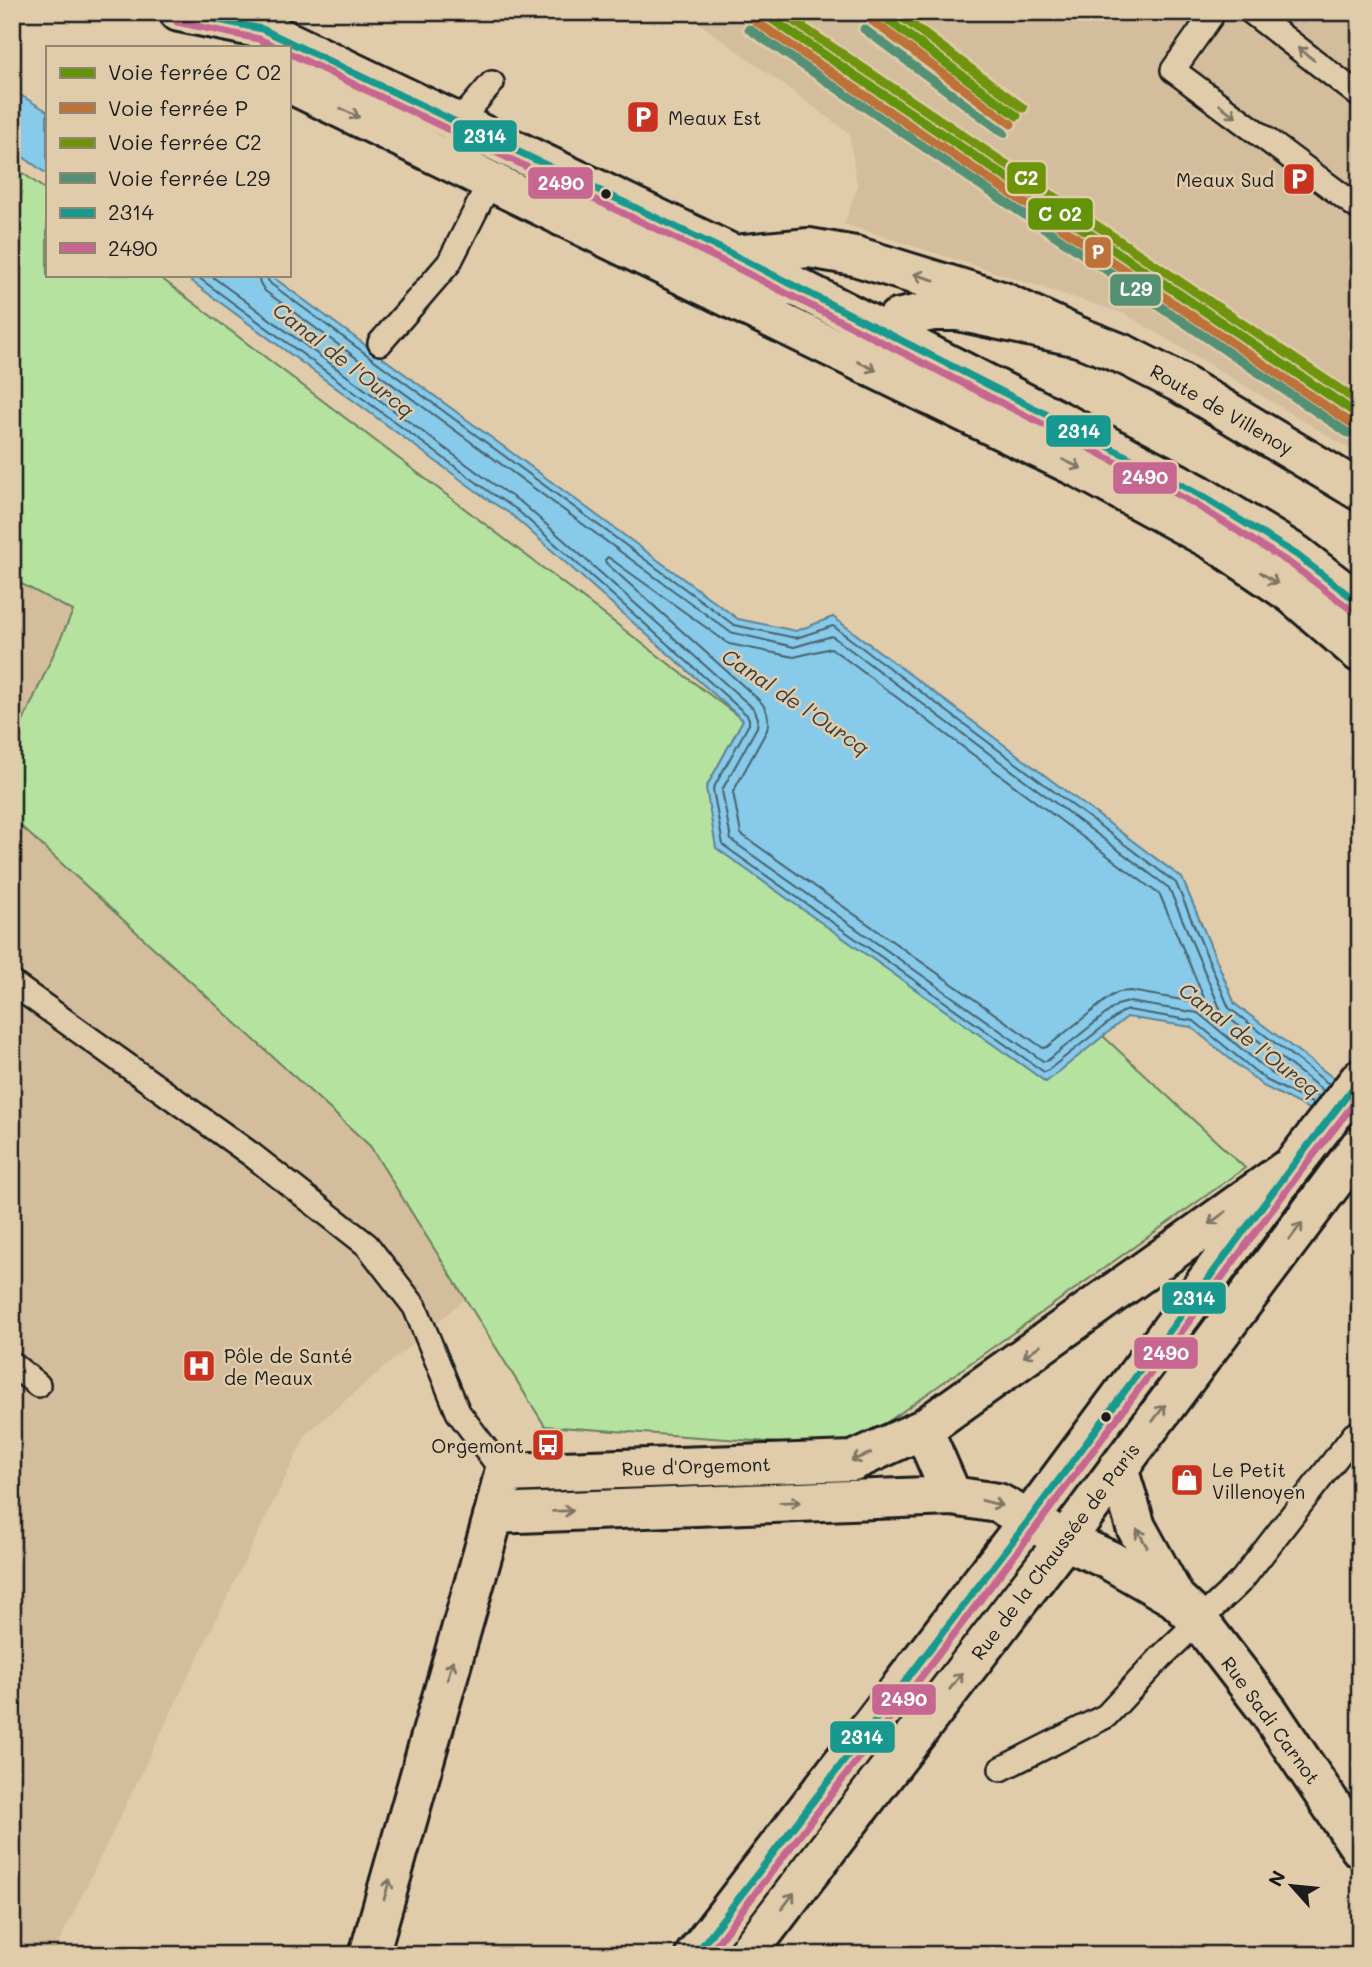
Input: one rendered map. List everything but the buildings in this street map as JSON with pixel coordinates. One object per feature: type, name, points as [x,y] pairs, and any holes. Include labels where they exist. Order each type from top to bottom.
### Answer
[{"type":"main road","points":[[180,13],[224,46]]},
{"type":"main road","points":[[180,13],[262,29],[734,255],[1198,494],[1297,555],[1360,604]]},
{"type":"main road","points":[[290,83],[1083,470],[1214,541],[1292,594],[1360,653]]},
{"type":"main road","points":[[559,216],[618,221],[844,328],[889,333]]},
{"type":"main road","points":[[734,255],[809,248],[855,256],[1001,301],[1079,337]]},
{"type":"main road","points":[[889,333],[897,319],[933,311],[958,310],[1079,337]]},
{"type":"main road","name":"Route de Villenoy","points":[[1079,337],[1125,355],[1178,382],[1360,491]]},
{"type":"main road","name":"Rue de la Chaussée de Paris","points":[[695,1955],[1029,1520],[1293,1164],[1360,1079]]},
{"type":"main road","name":"Rue de la Chaussée de Paris","points":[[747,1955],[1065,1540],[1360,1146]]},
{"type":"main road","name":"Rue d'Orgemont","points":[[504,1472],[853,1461],[923,1429],[1293,1164]]},
{"type":"main road","points":[[923,1429],[952,1496]]},
{"type":"main road","name":"Rue Sadi Carnot","points":[[1118,1468],[1136,1527],[1187,1610],[1269,1712],[1360,1848]]},
{"type":"main road","points":[[369,1955],[495,1514],[504,1472]]},
{"type":"main road","name":"Rue d'Orgemont","points":[[495,1514],[952,1496],[998,1503],[1029,1520]]},
{"type":"main road","name":"Rue Sadi Carnot","points":[[1029,1520],[1110,1560],[1187,1610]]},
{"type":"lane","points":[[1214,12],[1173,70],[1360,209]]},
{"type":"lane","points":[[1251,12],[1360,96]]},
{"type":"lane","points":[[444,159],[469,110],[492,83]]},
{"type":"lane","points":[[380,343],[449,263],[489,182]]},
{"type":"lane","points":[[12,983],[252,1154],[367,1245],[415,1307],[458,1412],[504,1472]]},
{"type":"lane","points":[[12,1364],[38,1385]]},
{"type":"lane","points":[[1002,1769],[1106,1716],[1162,1656],[1187,1610],[1242,1580],[1354,1435]]},
{"type":"shaded area","points":[[684,12],[1360,12],[1360,457],[1125,314],[844,224],[857,187],[849,133]]},
{"type":"shaded area","points":[[12,579],[73,611],[12,746]]},
{"type":"shaded area","name":"Pôle de Santé de Meaux","points":[[12,818],[370,1146],[465,1299],[307,1433],[53,1955],[12,1955]]},
{"type":"green space","points":[[12,165],[46,190],[46,276],[158,276],[743,720],[706,788],[1045,1082],[1103,1036],[1245,1168],[851,1448],[545,1426],[370,1146],[12,818],[12,746],[73,611],[12,579]]},
{"type":"water","points":[[12,90],[46,110],[46,173],[12,149]]},
{"type":"water","name":"Canal de l'Ourcq","points":[[184,276],[271,276],[738,619],[796,631],[833,617],[1182,878],[1235,1004],[1360,1098],[1360,1145],[1315,1112],[1263,1086],[1191,1027],[1127,1017],[1046,1082],[716,848],[706,788],[743,720],[512,515]]},
{"type":"transit line","name":"2314","points":[[180,12],[262,29],[734,255],[1198,494],[1297,555],[1360,604]]},
{"type":"transit line","points":[[761,12],[1360,416]]},
{"type":"transit line","points":[[877,12],[1017,116]]},
{"type":"transit line","name":"2490","points":[[177,22],[259,39],[274,46]]},
{"type":"transit line","name":"2490","points":[[290,53],[729,264],[1072,439],[1193,503],[1291,564],[1354,612]]},
{"type":"transit line","name":"2314","points":[[695,1955],[1029,1520],[1360,1079]]},
{"type":"transit line","name":"2490","points":[[708,1955],[1037,1526],[1301,1171],[1360,1096]]},
{"type":"rail line","name":"C2","points":[[780,12],[1360,403]]},
{"type":"rail line","name":"C2","points":[[895,12],[1023,108]]},
{"type":"rail line","name":"P","points":[[871,20],[1011,124]]},
{"type":"rail line","name":"P","points":[[755,21],[1354,425]]},
{"type":"rail line","name":"L29","points":[[749,29],[1348,433]]},
{"type":"rail line","name":"L29","points":[[864,29],[1004,133]]},
{"type":"place","name":"Meaux Est","points":[[643,117]]},
{"type":"place","name":"Meaux Sud","points":[[1299,179]]},
{"type":"place","name":"Pôle de Santé de Meaux","points":[[199,1366]]},
{"type":"place","name":"Orgemont","points":[[548,1445]]},
{"type":"place","name":"Le Petit Villenoyen","points":[[1187,1480]]}]
